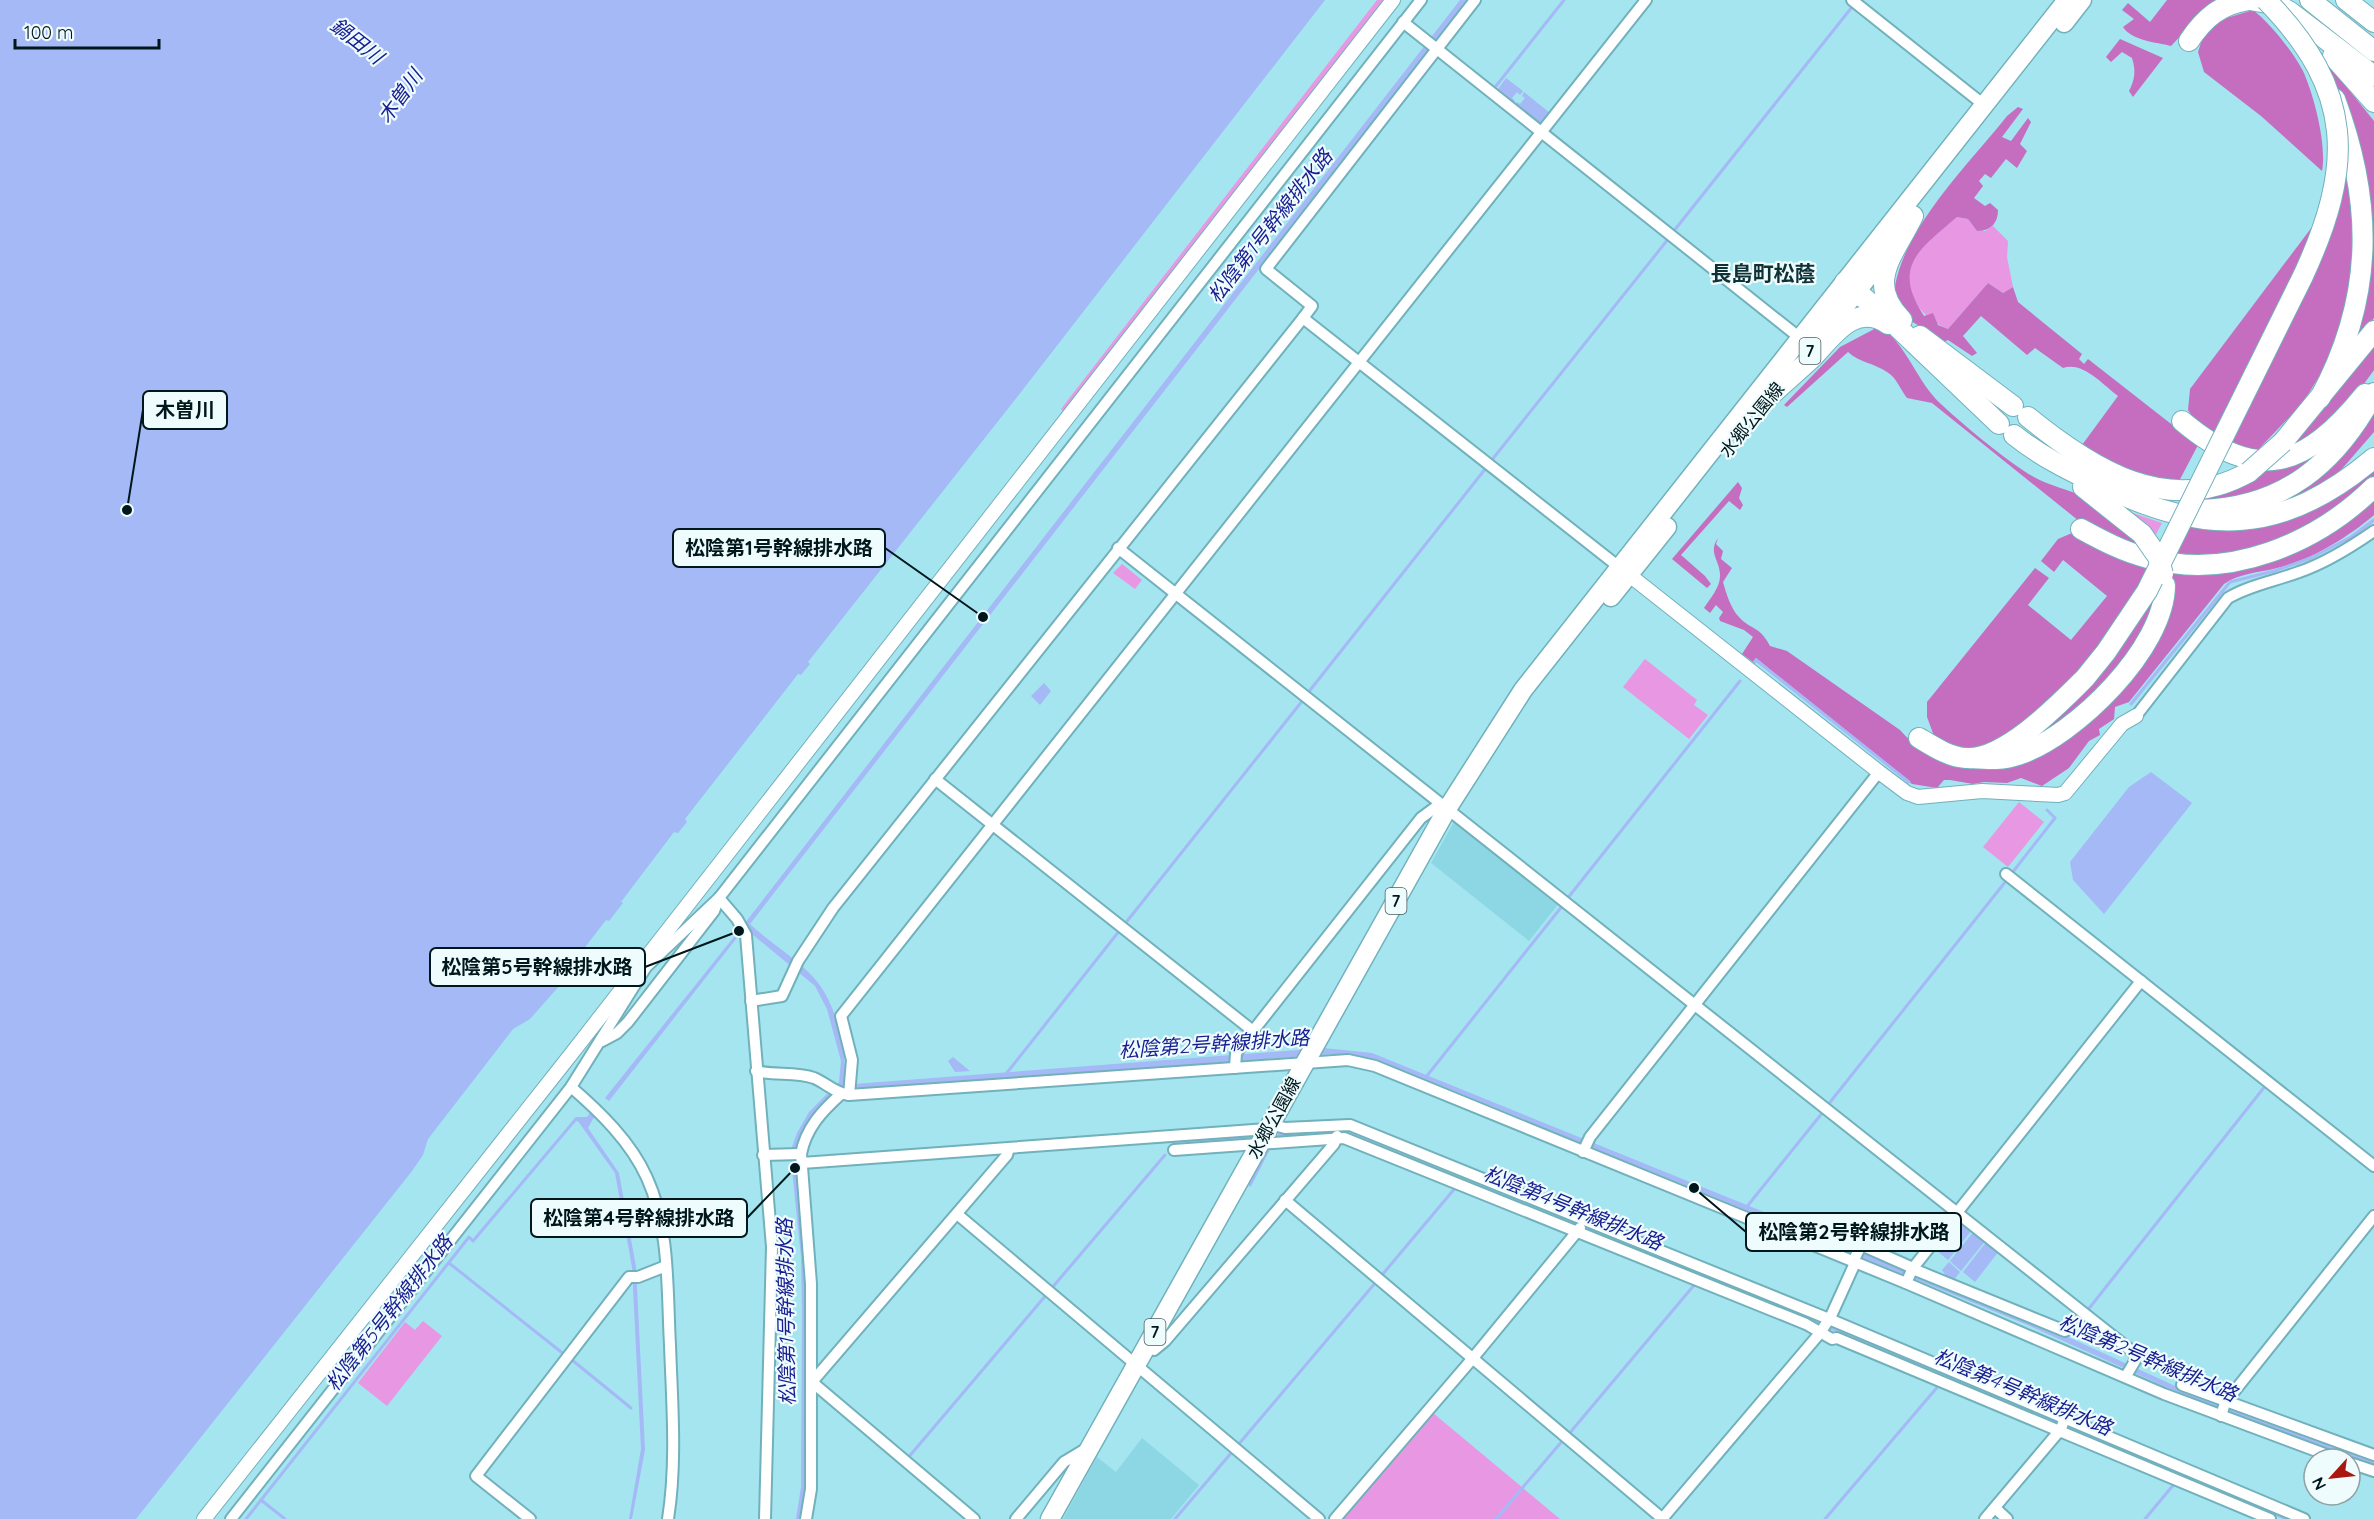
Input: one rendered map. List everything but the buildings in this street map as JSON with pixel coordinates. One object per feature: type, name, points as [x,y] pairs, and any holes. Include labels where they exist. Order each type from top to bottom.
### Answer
[{"type":"highway","points":[[2189,41],[2210,15],[2229,4],[2249,0],[2278,4],[2374,76]]},
{"type":"highway","points":[[2266,0],[2296,34],[2322,74],[2353,143],[2366,217],[2365,269],[2354,321],[2337,368],[2320,398]]},
{"type":"highway","points":[[2310,0],[2374,51]]},
{"type":"highway","points":[[2346,0],[2374,22]]},
{"type":"highway","points":[[2301,21],[2374,102]]},
{"type":"highway","points":[[1968,758],[1990,753],[2025,733],[2049,714],[2085,678],[2128,622],[2147,591],[2316,246],[2334,193],[2338,147],[2335,112],[2322,74]]},
{"type":"highway","points":[[1913,216],[1887,264],[1883,283],[1884,293],[1892,309],[1912,336],[2007,429],[2120,514],[2142,534],[2158,556],[2165,585],[2162,613],[2148,638],[2121,674],[2079,718],[2052,738],[2015,756],[1995,760],[1968,758],[1941,752],[1919,738]]},
{"type":"highway","points":[[1854,288],[1912,336],[2096,465],[2141,485],[2175,491],[2198,490],[2221,485],[2249,472],[2283,442],[2374,331]]},
{"type":"highway","points":[[1773,393],[1839,328],[1856,318],[1875,318],[1912,336]]},
{"type":"highway","points":[[2182,421],[2210,442],[2238,457],[2252,461],[2283,459],[2311,446],[2326,434],[2374,382]]},
{"type":"highway","points":[[2150,506],[2182,510],[2224,509],[2263,500],[2282,491],[2331,456],[2357,425],[2374,393]]},
{"type":"highway","points":[[2337,485],[2374,444]]},
{"type":"highway","points":[[2030,448],[2081,476],[2150,506],[2196,519],[2237,522],[2279,514],[2337,485],[2374,458]]},
{"type":"highway","points":[[2081,529],[2127,552],[2150,559],[2198,564],[2221,563],[2266,553],[2308,536],[2345,513],[2374,487]]},
{"type":"main road","name":"水郷公園線","points":[[1624,571],[1800,338],[1854,288],[1984,105],[2067,0]]},
{"type":"main road","name":"水郷公園線","points":[[1050,1519],[1444,807],[1523,690],[1773,393],[2082,0]]},
{"type":"street","points":[[204,1519],[644,965],[1393,0]]},
{"type":"street","points":[[231,1519],[571,1087],[602,1041],[644,965],[719,898],[1420,0]]},
{"type":"street","points":[[751,1001],[782,996],[796,966],[833,908],[1312,306],[1266,269],[1476,0]]},
{"type":"street","points":[[807,1519],[811,1489],[811,1284],[798,1156],[816,1118],[843,1090],[852,1060],[841,1016],[1646,0]]},
{"type":"street","points":[[1852,0],[1984,105]]},
{"type":"street","points":[[1403,22],[1800,338]]},
{"type":"street","points":[[1303,318],[1879,772],[1907,793],[1918,797],[1982,791],[2058,795],[2069,788],[2122,724],[2136,716],[2228,598],[2243,589],[2301,572],[2330,559],[2374,531]]},
{"type":"street","points":[[1118,548],[2138,1356],[2127,1375]]},
{"type":"street","points":[[1585,1147],[1879,772]]},
{"type":"street","points":[[935,779],[1253,1031]]},
{"type":"street","points":[[1235,1062],[1253,1031],[1421,818],[1444,807]]},
{"type":"street","points":[[2006,874],[2374,1166]]},
{"type":"street","points":[[719,898],[742,928],[751,1001],[772,1247],[765,1519]]},
{"type":"street","points":[[602,1041],[617,1033],[628,1022],[714,911],[719,898]]},
{"type":"street","points":[[1906,1282],[1913,1269],[1957,1212],[2141,981]]},
{"type":"street","points":[[756,1071],[797,1074],[815,1078],[843,1090],[1308,1056],[1348,1060],[1375,1066],[1585,1147],[2127,1375],[2224,1408],[2373,1465]]},
{"type":"street","points":[[571,1087],[600,1113],[646,1176],[659,1213],[666,1266],[672,1406],[672,1491],[668,1519]]},
{"type":"street","points":[[1174,1150],[1264,1134],[1285,1128],[1337,1131],[1344,1138],[1580,1226],[2063,1424],[2304,1519]]},
{"type":"street","points":[[763,1155],[1008,1151],[1337,1131]]},
{"type":"street","points":[[1147,1347],[1154,1350],[1166,1341],[1285,1200],[1337,1131]]},
{"type":"street","points":[[812,1382],[957,1214],[1008,1151]]},
{"type":"street","points":[[1285,1200],[1663,1519],[1825,1326],[1861,1245],[1913,1269],[2060,1329],[2051,1342]]},
{"type":"street","points":[[957,1214],[1318,1519]]},
{"type":"street","points":[[2224,1408],[2374,1216]]},
{"type":"street","points":[[1580,1226],[1806,1324],[1825,1326],[2063,1424],[2270,1519]]},
{"type":"street","points":[[1335,1519],[1473,1358],[1580,1226]]},
{"type":"street","points":[[530,1519],[476,1476],[635,1277],[666,1266]]},
{"type":"street","points":[[2018,1328],[2023,1314]]},
{"type":"street","points":[[812,1382],[974,1519]]},
{"type":"street","points":[[2182,1385],[2224,1408],[2311,1447]]},
{"type":"street","points":[[1985,1519],[2063,1424]]},
{"type":"street","points":[[1016,1519],[1064,1462],[1089,1447]]},
{"type":"street","points":[[1995,1508],[2007,1519]]},
{"type":"shaded area","points":[[1377,0],[1386,0],[1064,412],[1061,409]]},
{"type":"shaded area","points":[[2167,0],[2223,0],[2203,12],[2171,46],[2138,38],[2123,27],[2134,19],[2122,10],[2128,3],[2150,22]]},
{"type":"shaded area","points":[[2253,10],[2281,38],[2303,71],[2318,120],[2323,148],[2322,171],[2261,116],[2204,72],[2198,52],[2203,36],[2220,20]]},
{"type":"shaded area","points":[[2307,38],[2374,121],[2374,318],[2351,348],[2370,216]]},
{"type":"shaded area","points":[[2120,39],[2163,58],[2133,97],[2129,91],[2134,75],[2132,58],[2122,52],[2111,62],[2106,57]]},
{"type":"shaded area","points":[[2018,107],[2023,109],[2002,137],[2011,141],[2028,118],[2031,122],[2020,144],[2027,151],[2017,168],[2006,159],[1991,178],[1985,174],[1979,181],[1983,186],[1974,198],[1985,206],[1990,203],[1998,210],[1997,219],[1990,228],[1977,231],[1968,219],[1957,217],[1932,239],[1914,260],[1910,271],[1910,284],[1914,299],[1924,316],[1933,313],[1938,325],[1948,329],[1988,283],[2003,293],[2013,287],[2018,302],[2082,354],[2079,359],[2084,364],[2088,359],[2198,445],[2176,487],[2123,476],[2082,445],[2118,396],[2092,375],[2078,368],[2063,368],[2035,348],[2027,355],[1981,316],[1963,336],[1977,353],[1972,356],[1948,340],[1944,342],[1902,315],[1891,289],[1895,286],[1901,263],[1925,218],[2007,116]]},
{"type":"shaded area","points":[[2341,153],[2356,224],[2347,311],[2333,354],[2302,404],[2251,457],[2198,425],[2188,410],[2190,389],[2312,227],[2325,215]]},
{"type":"shaded area","points":[[1957,217],[1968,219],[1977,231],[1985,231],[1993,226],[2008,241],[2007,257],[2013,287],[2003,293],[1988,283],[1948,329],[1931,319],[1917,305],[1908,287],[1907,277],[1912,260],[1917,254]]},
{"type":"shaded area","points":[[1880,326],[1898,344],[1933,396],[1972,431],[2032,476],[2095,502],[2104,508],[2148,553],[2079,521],[1932,403],[1907,398],[1890,374],[1848,352],[1787,407],[1784,405],[1840,347]]},
{"type":"shaded area","points":[[2374,336],[2374,370],[2356,395],[2304,442],[2275,456]]},
{"type":"shaded area","points":[[2374,408],[2374,432],[2341,470],[2298,498],[2264,505]]},
{"type":"shaded area","points":[[2347,424],[2308,464],[2295,474],[2252,493],[2191,508],[2196,497]]},
{"type":"shaded area","points":[[2374,466],[2374,479],[2323,521],[2238,555],[2170,557],[2186,526],[2229,528]]},
{"type":"shaded area","points":[[1738,482],[1742,488],[1739,498],[1743,505],[1740,510],[1729,501],[1681,555],[1705,576],[1711,584],[1707,588],[1672,559]]},
{"type":"shaded area","points":[[2374,494],[2374,515],[2340,540],[2303,560],[2243,575],[2224,584],[2129,702],[2115,707],[2114,719],[2099,729],[2100,735],[2089,741],[2069,768],[2042,786],[2021,778],[2007,783],[1973,784],[1944,780],[1937,788],[1912,784],[1756,658],[1753,662],[1742,654],[1753,637],[1744,630],[1720,621],[1719,618],[1723,612],[1716,605],[1710,613],[1704,608],[1720,579],[1714,552],[1715,543],[1718,538],[1716,544],[1723,551],[1721,559],[1732,568],[1723,582],[1731,605],[1736,614],[1759,631],[1770,646],[1787,651],[1900,730],[1924,750],[1952,758],[2013,763],[2137,663],[2168,568],[2230,568]]},
{"type":"shaded area","points":[[2127,511],[2162,523],[2152,542]]},
{"type":"shaded area","points":[[2072,533],[2153,566],[2091,661],[2057,698],[2023,724],[1986,744],[1969,748],[1954,747],[1941,741],[1934,736],[1927,717],[1927,702],[2035,568],[2049,578],[2028,605],[2071,640],[2107,596],[2063,560],[2054,572],[2041,561],[2058,539]]},
{"type":"shaded area","points":[[1122,564],[1142,580],[1135,589],[1113,573]]},
{"type":"shaded area","points":[[2158,582],[2154,607],[2145,630],[2131,653],[2093,693],[2032,743],[2031,735]]},
{"type":"shaded area","points":[[1645,659],[1697,700],[1694,705],[1708,715],[1689,739],[1623,687]]},
{"type":"shaded area","points":[[2019,802],[2044,822],[2008,867],[1983,847]]},
{"type":"shaded area","points":[[1455,820],[1560,902],[1529,941],[1431,863]]},
{"type":"shaded area","points":[[423,1321],[442,1336],[387,1406],[358,1383],[405,1322],[415,1330]]},
{"type":"shaded area","points":[[1433,1413],[1560,1519],[1343,1519]]},
{"type":"shaded area","points":[[1142,1438],[1199,1485],[1171,1519],[1063,1519],[1097,1457],[1116,1472]]},
{"type":"water","name":"鍋田川","points":[[0,0],[1325,0],[808,662],[810,664],[801,675],[798,674],[685,819],[687,822],[678,833],[674,832],[621,902],[623,903],[609,921],[606,920],[559,981],[561,984],[530,1019],[513,1029],[428,1139],[423,1155],[412,1171],[136,1519],[0,1519]]},
{"type":"water","points":[[1460,0],[1468,0],[750,924],[799,963],[822,988],[839,1027],[844,1056],[844,1082],[854,1084],[1324,1048],[1372,1053],[2033,1321],[2184,1390],[2341,1447],[2325,1447],[2184,1395],[2030,1326],[1383,1062],[1352,1054],[1332,1054],[854,1090],[841,1088],[812,1117],[797,1146],[807,1310],[805,1490],[801,1519],[796,1519],[801,1487],[802,1310],[801,1257],[791,1160],[792,1147],[797,1133],[809,1112],[839,1082],[841,1061],[827,1009],[815,986],[747,930],[740,934],[609,1101],[605,1098],[745,923]]},
{"type":"water","points":[[1506,78],[1523,91],[1520,95],[1517,92],[1512,98],[1515,101],[1512,105],[1496,92]]},
{"type":"water","points":[[1524,92],[1550,113],[1540,126],[1514,106],[1517,102],[1520,104],[1525,98],[1522,96]]},
{"type":"water","points":[[1044,683],[1051,691],[1040,705],[1031,696]]},
{"type":"water","points":[[2151,772],[2192,803],[2104,914],[2073,880],[2070,862],[2129,787]]},
{"type":"water","points":[[953,1057],[970,1071],[955,1072],[948,1061]]},
{"type":"water","points":[[590,1113],[594,1117],[588,1128],[619,1173],[636,1267],[645,1450],[632,1519],[629,1519],[641,1449],[632,1267],[615,1173],[575,1117],[587,1117]]},
{"type":"water","points":[[1961,1220],[1972,1230],[1948,1260],[1936,1250]]},
{"type":"water","points":[[1974,1231],[1986,1240],[1961,1271],[1950,1261]]},
{"type":"water","points":[[1987,1241],[1999,1251],[1975,1282],[1963,1272]]},
{"type":"water","points":[[1949,1262],[1960,1272],[1954,1280],[1947,1277],[1942,1270]]},
{"type":"water","points":[[2362,1455],[2374,1459],[2374,1465],[2362,1461]]},
{"type":"waterway","points":[[1496,86],[1564,0]]},
{"type":"waterway","points":[[1673,232],[1852,7]]},
{"type":"waterway","points":[[1491,461],[1669,238]]},
{"type":"waterway","points":[[1307,694],[1486,468]]},
{"type":"waterway","points":[[2131,704],[2230,582],[2274,571],[2311,558],[2351,537],[2374,520]]},
{"type":"waterway","points":[[1754,663],[1756,660],[1909,782]]},
{"type":"waterway","points":[[1567,899],[1740,681]]},
{"type":"waterway","points":[[1124,925],[1303,700]]},
{"type":"waterway","points":[[2012,873],[2055,818],[2047,810]]},
{"type":"waterway","points":[[1827,1106],[2006,881]]},
{"type":"waterway","points":[[839,908],[857,886]]},
{"type":"waterway","points":[[1426,1077],[1563,905]]},
{"type":"waterway","points":[[1006,1074],[1120,930]]},
{"type":"waterway","points":[[2087,1311],[2266,1085]]},
{"type":"waterway","points":[[1745,1209],[1823,1112]]},
{"type":"waterway","name":"松陰第5号幹線排水路","points":[[246,1519],[469,1237],[473,1241],[576,1119],[580,1121]]},
{"type":"waterway","name":"松陰第4号幹線排水路","points":[[1271,1136],[1344,1132],[1814,1321],[2059,1423]]},
{"type":"waterway","name":"松陰第4号幹線排水路","points":[[1139,1143],[1255,1137]]},
{"type":"waterway","points":[[1250,1185],[1268,1150]]},
{"type":"waterway","points":[[1051,1289],[1165,1155]]},
{"type":"waterway","points":[[1382,1275],[1456,1187]]},
{"type":"waterway","points":[[449,1263],[565,1355]]},
{"type":"waterway","points":[[1238,1445],[1376,1282]]},
{"type":"waterway","points":[[1568,1435],[1695,1284]]},
{"type":"waterway","points":[[907,1459],[1047,1294]]},
{"type":"waterway","points":[[2065,1339],[2083,1317]]},
{"type":"waterway","points":[[572,1360],[631,1408]]},
{"type":"waterway","points":[[1825,1519],[1940,1384]]},
{"type":"waterway","name":"松陰第4号幹線排水路","points":[[2065,1426],[2287,1519]]},
{"type":"waterway","points":[[1496,1519],[1563,1440]]},
{"type":"waterway","points":[[1175,1519],[1232,1452]]},
{"type":"waterway","points":[[2145,1519],[2175,1483]]},
{"type":"waterway","points":[[261,1500],[285,1519]]},
{"type":"place","name":"木曽川","points":[[127,510]]},
{"type":"place","name":"松陰第1号幹線排水路","points":[[983,617]]},
{"type":"place","name":"松陰第5号幹線排水路","points":[[739,931]]},
{"type":"place","name":"松陰第4号幹線排水路","points":[[795,1168]]},
{"type":"place","name":"松陰第2号幹線排水路","points":[[1694,1188]]},
{"type":"district","name":"長島町松蔭","points":[[1763,274]]}]
